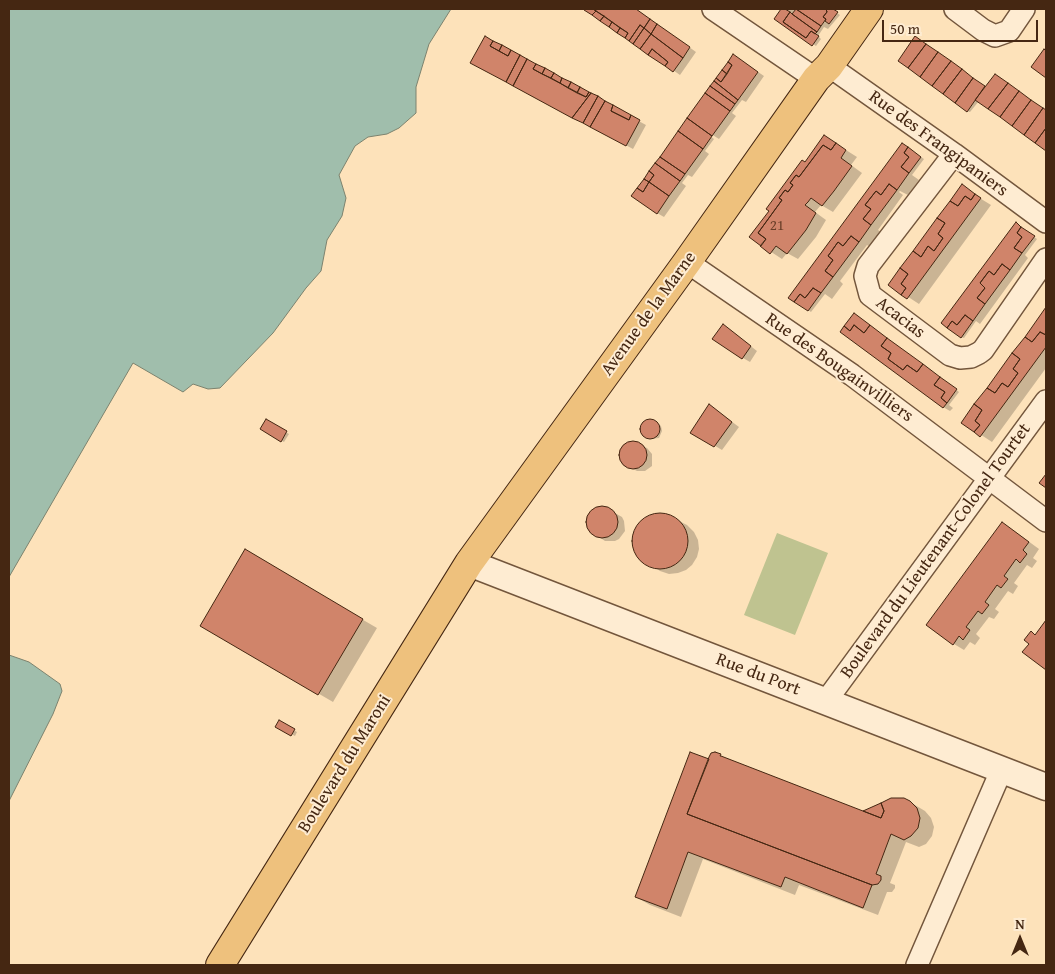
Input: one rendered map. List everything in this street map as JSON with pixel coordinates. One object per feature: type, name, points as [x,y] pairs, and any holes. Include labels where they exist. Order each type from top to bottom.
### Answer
[{"type":"main road","name":"Avenue de la Marne","points":[[469,562],[870,9]]},
{"type":"main road","name":"Boulevard du Maroni","points":[[220,965],[469,562]]},
{"type":"street","name":"Rue des Frangipaniers","points":[[713,9],[823,72],[954,154],[1046,222]]},
{"type":"street","points":[[955,9],[983,30],[995,36],[1009,31],[1024,9]]},
{"type":"street","name":"Acacias","points":[[954,154],[868,266],[865,276],[870,296],[950,355],[960,358],[971,356],[979,354],[983,350],[1046,259]]},
{"type":"street","name":"Rue des Bougainvilliers","points":[[687,262],[852,375],[1046,521]]},
{"type":"street","name":"Boulevard du Lieutenant-Colonel Tourtet","points":[[826,701],[1046,401]]},
{"type":"street","name":"Rue du Port","points":[[469,562],[1046,787]]},
{"type":"street","points":[[917,965],[1001,771]]},
{"type":"green space","points":[[777,533],[828,553],[795,635],[744,615]]},
{"type":"shaded area","points":[[9,9],[451,9],[429,44],[416,87],[416,113],[399,128],[387,134],[368,137],[355,146],[339,175],[346,198],[342,216],[327,240],[321,271],[273,333],[220,388],[208,389],[193,384],[183,392],[133,363],[9,577]]},
{"type":"shaded area","points":[[9,655],[29,662],[60,684],[62,691],[53,714],[9,801]]},
{"type":"building","points":[[585,9],[593,9],[596,11],[592,15]]},
{"type":"building","points":[[593,9],[636,9],[650,19],[644,28],[640,25],[629,41],[625,38],[628,33]]},
{"type":"building","points":[[781,9],[790,12],[783,22],[806,38],[811,31],[819,36],[812,46],[774,19]]},
{"type":"building","points":[[796,9],[826,9],[827,12],[823,17],[826,19],[821,26]]},
{"type":"building","points":[[796,9],[821,26],[817,32],[792,14]]},
{"type":"building","points":[[826,9],[833,9],[838,12],[829,24],[823,17],[827,12]]},
{"type":"building","points":[[596,11],[604,16],[600,21],[592,15]]},
{"type":"building","points":[[790,12],[817,32],[815,34],[811,31],[806,38],[783,22]]},
{"type":"building","points":[[604,16],[612,22],[609,27],[600,21]]},
{"type":"building","points":[[650,19],[657,24],[651,34],[644,28]]},
{"type":"building","points":[[612,22],[620,28],[617,33],[609,27]]},
{"type":"building","points":[[657,24],[690,47],[683,58],[651,34]]},
{"type":"building","points":[[640,25],[644,28],[633,44],[629,41]]},
{"type":"building","points":[[620,28],[628,33],[625,38],[617,33]]},
{"type":"building","points":[[644,28],[651,34],[640,49],[633,44]]},
{"type":"building","points":[[651,34],[683,58],[673,72],[665,66],[668,62],[652,49],[648,55],[640,49]]},
{"type":"building","points":[[485,36],[493,41],[490,46],[508,56],[511,50],[520,55],[506,82],[470,63]]},
{"type":"building","points":[[915,36],[926,44],[908,68],[898,61]]},
{"type":"building","points":[[493,41],[502,45],[499,51],[490,46]]},
{"type":"building","points":[[926,44],[938,52],[920,77],[908,68]]},
{"type":"building","points":[[502,45],[511,50],[508,56],[499,51]]},
{"type":"building","points":[[652,49],[668,62],[665,66],[648,55]]},
{"type":"building","points":[[1044,49],[1046,51],[1046,78],[1031,67]]},
{"type":"building","points":[[938,52],[951,61],[932,86],[920,77]]},
{"type":"building","points":[[733,54],[758,72],[738,100],[714,81],[716,78],[721,82],[732,65],[728,62]]},
{"type":"building","points":[[520,55],[527,59],[513,86],[506,82]]},
{"type":"building","points":[[527,59],[536,64],[533,69],[586,97],[589,92],[591,93],[572,118],[513,86]]},
{"type":"building","points":[[951,61],[962,69],[943,94],[932,86]]},
{"type":"building","points":[[728,62],[732,65],[727,74],[722,70]]},
{"type":"building","points":[[536,64],[545,68],[542,74],[533,69]]},
{"type":"building","points":[[545,68],[554,73],[551,78],[542,74]]},
{"type":"building","points":[[962,69],[973,78],[955,103],[943,94]]},
{"type":"building","points":[[722,70],[727,74],[721,82],[716,78]]},
{"type":"building","points":[[554,73],[562,78],[560,83],[551,78]]},
{"type":"building","points":[[995,74],[1008,83],[988,109],[975,100]]},
{"type":"building","points":[[562,78],[571,82],[568,88],[560,83]]},
{"type":"building","points":[[973,78],[985,86],[967,112],[955,103]]},
{"type":"building","points":[[714,81],[738,100],[735,104],[710,86]]},
{"type":"building","points":[[571,82],[580,87],[577,93],[568,88]]},
{"type":"building","points":[[1008,83],[1019,91],[1000,117],[988,109]]},
{"type":"building","points":[[710,86],[735,104],[730,111],[705,93]]},
{"type":"building","points":[[580,87],[589,92],[586,97],[577,93]]},
{"type":"building","points":[[1019,91],[1031,100],[1012,126],[1000,117]]},
{"type":"building","points":[[591,93],[598,96],[583,123],[572,118]]},
{"type":"building","points":[[705,93],[730,111],[712,136],[687,118]]},
{"type":"building","points":[[598,96],[605,101],[590,127],[583,123]]},
{"type":"building","points":[[1031,100],[1043,108],[1024,135],[1012,126]]},
{"type":"building","points":[[605,101],[613,105],[611,111],[629,120],[631,115],[640,120],[626,146],[590,127]]},
{"type":"building","points":[[613,105],[631,115],[629,120],[611,111]]},
{"type":"building","points":[[1043,108],[1046,110],[1046,128],[1035,143],[1024,135]]},
{"type":"building","points":[[687,118],[712,136],[703,149],[678,131]]},
{"type":"building","points":[[1046,128],[1046,151],[1035,143]]},
{"type":"building","points":[[678,131],[703,149],[685,174],[660,157]]},
{"type":"building","points":[[824,135],[836,143],[831,150],[823,145],[799,177],[796,175],[790,183],[793,185],[788,192],[785,190],[779,198],[782,200],[758,233],[766,239],[761,246],[749,237],[769,211],[766,209],[802,160],[805,162]]},
{"type":"building","points":[[836,143],[846,150],[841,158],[852,166],[822,206],[811,198],[805,205],[816,213],[806,230],[787,254],[776,246],[770,254],[760,246],[766,239],[758,233],[782,200],[779,198],[785,190],[788,192],[793,185],[790,183],[796,175],[799,177],[823,145],[831,150]]},
{"type":"building","points":[[902,143],[908,147],[904,153],[909,157],[901,167],[909,173],[897,190],[889,184],[881,195],[876,191],[865,205],[871,209],[863,219],[871,225],[859,242],[851,236],[843,246],[838,242],[828,256],[833,260],[825,271],[833,277],[821,293],[813,288],[805,298],[800,294],[794,302],[788,298]]},
{"type":"building","points":[[908,147],[921,157],[909,173],[901,167],[909,157],[904,153]]},
{"type":"building","points":[[660,157],[685,174],[680,181],[655,163]]},
{"type":"building","points":[[655,163],[680,181],[669,196],[649,182],[654,175],[649,171]]},
{"type":"building","points":[[649,171],[654,175],[649,182],[644,179]]},
{"type":"building","points":[[644,179],[649,182],[643,192],[637,188]]},
{"type":"building","points":[[649,182],[669,196],[657,214],[631,196],[637,188],[643,192]]},
{"type":"building","points":[[889,184],[897,190],[871,225],[863,219],[871,209],[865,205],[876,191],[881,195]]},
{"type":"building","points":[[962,184],[975,194],[971,200],[965,196],[958,206],[950,201]]},
{"type":"building","points":[[975,194],[981,198],[907,299],[901,295],[906,288],[901,284],[908,274],[900,268],[913,251],[921,257],[928,246],[934,251],[943,238],[938,234],[945,223],[937,218],[950,201],[958,206],[965,196],[971,200]]},
{"type":"building","points":[[937,218],[945,223],[938,234],[943,238],[934,251],[928,246],[921,257],[913,251]]},
{"type":"building","points":[[1016,222],[1021,227],[1017,233],[1022,237],[1014,248],[1022,253],[1010,270],[1002,264],[994,275],[989,271],[980,283],[985,288],[977,298],[985,304],[973,321],[965,315],[957,325],[952,321],[947,328],[941,323]]},
{"type":"building","points":[[1021,227],[1035,236],[1022,253],[1014,248],[1022,237],[1017,233]]},
{"type":"building","points":[[851,236],[859,242],[833,277],[825,271],[833,260],[828,256],[838,242],[843,246]]},
{"type":"building","points":[[1002,264],[1010,270],[985,304],[977,298],[985,288],[980,283],[989,271],[994,275]]},
{"type":"building","points":[[900,268],[908,274],[901,284],[906,288],[901,295],[888,285]]},
{"type":"building","points":[[813,288],[821,293],[808,311],[794,302],[800,294],[805,298]]},
{"type":"building","points":[[1046,307],[1046,335],[1040,332],[1032,342],[1025,337]]},
{"type":"building","points":[[854,313],[870,325],[864,333],[854,325],[850,331],[844,326]]},
{"type":"building","points":[[965,315],[973,321],[961,338],[947,328],[952,321],[957,325]]},
{"type":"building","points":[[723,324],[751,346],[742,359],[712,339]]},
{"type":"building","points":[[854,325],[864,333],[870,325],[887,338],[881,346],[891,353],[888,359],[903,370],[907,365],[917,372],[923,364],[940,377],[934,385],[945,392],[941,398],[947,403],[943,408],[840,332],[844,326],[850,331]]},
{"type":"building","points":[[1040,332],[1046,335],[1046,347],[980,437],[974,432],[980,425],[975,421],[982,410],[974,404],[987,388],[995,393],[1002,383],[1008,387],[1018,373],[1013,369],[1020,359],[1012,353],[1025,337],[1032,342]]},
{"type":"building","points":[[887,338],[923,364],[917,372],[907,365],[903,370],[888,359],[891,353],[881,346]]},
{"type":"building","points":[[1012,353],[1020,359],[1013,369],[1018,373],[1008,387],[1002,383],[995,393],[987,388]]},
{"type":"building","points":[[940,377],[957,389],[947,403],[941,398],[945,392],[934,385]]},
{"type":"building","points":[[709,404],[732,422],[714,447],[690,433]]},
{"type":"building","points":[[974,404],[982,410],[975,421],[980,425],[974,432],[961,423]]},
{"type":"building","points":[[266,419],[287,431],[281,442],[260,429]]},
{"type":"building","points":[[650,419],[657,422],[660,429],[657,436],[650,439],[643,436],[640,429],[643,422]]},
{"type":"building","points":[[633,441],[643,445],[647,455],[643,465],[633,469],[623,465],[619,455],[623,445]]},
{"type":"building","points":[[1046,474],[1046,488],[1039,483]]},
{"type":"building","points":[[602,506],[608,507],[613,511],[617,516],[617,528],[613,533],[608,537],[602,538],[596,537],[591,533],[587,528],[586,522],[587,516],[591,511],[596,507]]},
{"type":"building","points":[[660,513],[675,518],[683,526],[688,541],[683,556],[675,564],[660,569],[645,564],[637,556],[632,541],[637,526],[645,518]]},
{"type":"building","points":[[1002,522],[1029,542],[1023,550],[1027,554],[1020,563],[1016,559],[1004,576],[1008,579],[1001,588],[997,585],[985,602],[989,605],[982,614],[978,611],[966,627],[970,630],[963,640],[959,636],[953,645],[926,625]]},
{"type":"building","points":[[245,549],[363,619],[318,695],[200,626]]},
{"type":"building","points":[[1046,620],[1046,670],[1022,652],[1029,644],[1024,640],[1031,631],[1035,635]]},
{"type":"building","points":[[279,720],[295,729],[291,736],[275,727]]},
{"type":"building","points":[[690,752],[709,759],[687,814],[872,885],[863,908],[785,877],[781,887],[688,852],[667,909],[635,897]]},
{"type":"building","points":[[711,753],[721,754],[720,756],[881,818],[884,811],[881,803],[891,798],[904,798],[917,808],[920,818],[918,828],[911,836],[904,840],[891,834],[876,874],[881,876],[881,880],[878,884],[872,885],[687,814],[709,757]]},
{"type":"building","points":[[881,803],[884,811],[881,818],[863,811]]}]
